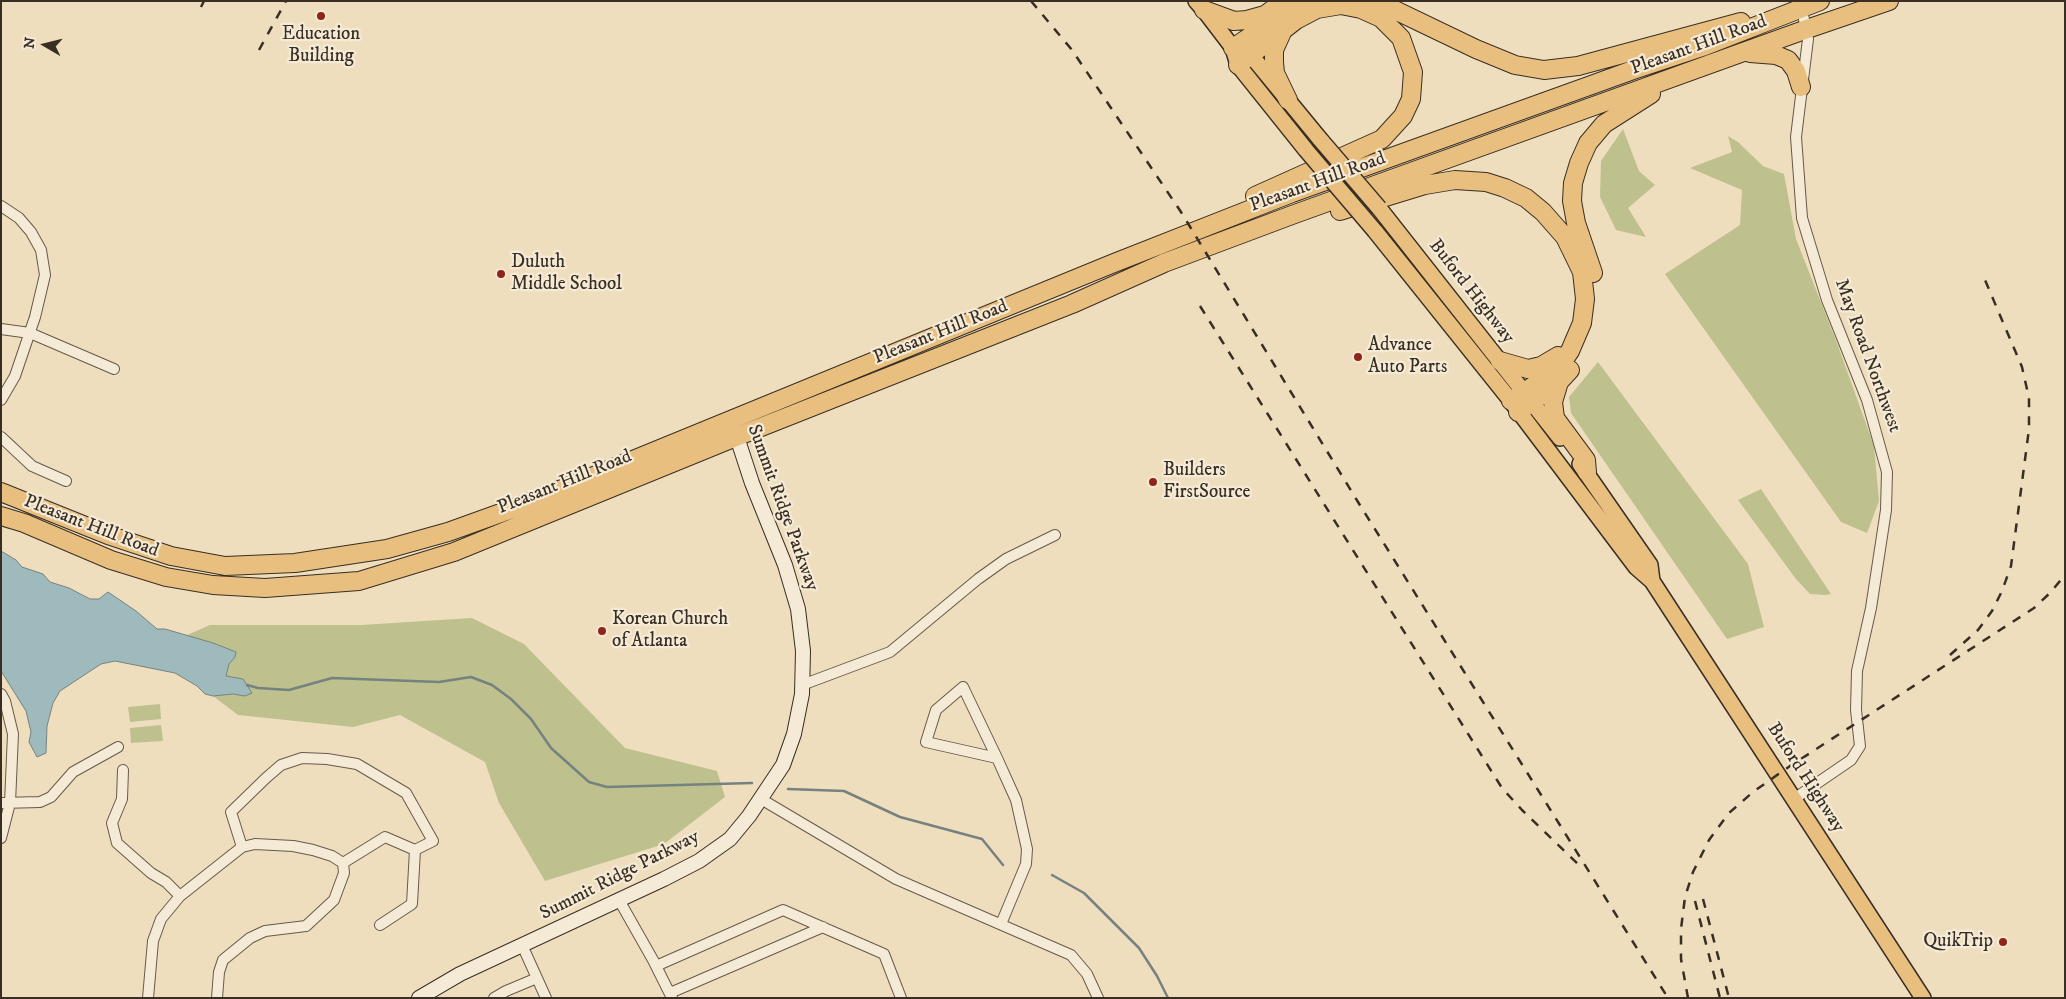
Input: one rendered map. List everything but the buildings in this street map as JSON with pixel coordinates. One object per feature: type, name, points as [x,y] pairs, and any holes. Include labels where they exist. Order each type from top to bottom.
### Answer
[{"type":"highway","points":[[1200,6],[1234,21],[1265,15],[1284,1]]},
{"type":"highway","points":[[1240,56],[1303,1]]},
{"type":"highway","points":[[1376,1],[1476,49],[1515,65],[1544,70],[1578,66],[1801,5]]},
{"type":"highway","points":[[1400,1],[1426,12],[1476,49]]},
{"type":"highway","name":"Pleasant Hill Road","points":[[1,516],[24,523],[111,560],[166,577],[213,585],[265,588],[360,581],[454,552],[1114,263],[1292,193],[1702,47],[1801,5],[1820,1]]},
{"type":"highway","name":"Pleasant Hill Road","points":[[1,492],[103,534],[171,556],[225,566],[295,563],[387,549],[448,532],[734,429],[1072,304],[1164,264],[1292,215],[1806,29],[1889,1]]},
{"type":"highway","points":[[1114,263],[1167,234],[1382,139],[1402,116],[1411,99],[1413,72],[1401,38],[1381,18],[1361,9],[1341,5],[1317,9],[1296,20],[1284,30],[1240,56]]},
{"type":"highway","points":[[1284,30],[1274,50],[1274,62],[1276,73],[1288,100]]},
{"type":"highway","points":[[1739,54],[1758,53],[1776,55],[1788,60],[1796,71],[1801,87]]},
{"type":"highway","points":[[1586,472],[1586,460],[1555,418],[1553,402],[1559,382],[1582,352],[1592,328],[1596,303],[1594,275],[1576,223],[1572,201],[1573,183],[1588,143],[1604,124],[1688,73]]},
{"type":"highway","points":[[1164,264],[1426,185],[1455,180],[1486,182],[1505,188],[1526,198],[1543,212],[1565,237],[1582,272],[1585,299],[1582,323],[1570,351],[1557,370],[1521,401]]},
{"type":"highway","points":[[1500,361],[1528,369],[1540,366],[1556,358],[1566,346],[1577,320],[1579,300],[1577,277],[1565,237]]},
{"type":"highway","points":[[1521,401],[1559,382]]},
{"type":"main road","name":"Buford Highway","points":[[1200,6],[1240,56],[1306,150],[1521,401],[1586,472],[1650,565],[1652,581]]},
{"type":"main road","name":"Buford Highway","points":[[1240,56],[1288,100],[1389,220],[1500,361],[1521,401],[1636,567],[1652,581],[1923,998]]},
{"type":"street","name":"May Road Northwest","points":[[1794,799],[1851,760],[1860,746],[1856,710],[1857,671],[1870,608],[1886,510],[1887,472],[1867,398],[1827,300],[1802,218],[1796,137],[1808,39],[1801,5]]},
{"type":"street","points":[[1,206],[18,218],[31,232],[41,250],[45,274],[30,333],[15,376],[1,400]]},
{"type":"street","points":[[1,329],[30,333],[114,369]]},
{"type":"street","name":"Summit Ridge Parkway","points":[[420,998],[460,974],[699,861],[730,839],[761,799],[783,766],[794,734],[802,685],[803,651],[798,609],[785,565],[752,483],[734,429]]},
{"type":"street","points":[[1,437],[32,466],[66,481]]},
{"type":"street","points":[[802,685],[890,652],[1006,558],[1055,535]]},
{"type":"street","points":[[997,758],[926,742],[936,710],[963,687],[997,758],[1016,800],[1027,849],[1026,864],[1001,924]]},
{"type":"street","points":[[1,694],[5,701],[13,734],[1,838]]},
{"type":"street","points":[[6,803],[40,802],[52,797],[73,772],[118,747]]},
{"type":"street","points":[[242,847],[231,812],[281,765],[302,758],[327,758],[357,764],[406,793],[433,841],[415,850],[385,838],[343,863]]},
{"type":"street","points":[[123,770],[122,799],[112,823],[117,842],[151,873],[166,882],[180,896]]},
{"type":"street","points":[[761,799],[896,879],[1071,955],[1087,974],[1098,998]]},
{"type":"street","points":[[148,998],[153,941],[160,919],[180,896],[242,847],[255,844],[293,846],[332,856],[343,863]]},
{"type":"street","points":[[380,924],[412,904],[415,850]]},
{"type":"street","points":[[217,998],[219,972],[223,960],[250,938],[265,931],[306,926],[334,900],[344,873],[343,863]]},
{"type":"street","points":[[619,900],[671,996],[823,927]]},
{"type":"street","points":[[656,966],[784,910],[884,954],[901,998]]},
{"type":"street","points":[[522,945],[546,998]]},
{"type":"street","points":[[494,998],[537,978]]},
{"type":"green space","points":[[1623,129],[1639,171],[1655,185],[1628,208],[1646,237],[1616,230],[1600,197],[1601,161]]},
{"type":"green space","points":[[1728,136],[1738,142],[1763,166],[1784,174],[1796,239],[1837,343],[1874,446],[1879,501],[1867,533],[1841,522],[1665,274],[1740,225],[1742,190],[1690,168],[1732,152]]},
{"type":"green space","points":[[1598,362],[1748,564],[1764,627],[1727,639],[1571,413],[1569,397]]},
{"type":"green space","points":[[1761,489],[1831,594],[1810,594],[1796,579],[1738,500]]},
{"type":"green space","points":[[472,618],[524,644],[625,748],[717,771],[725,797],[664,844],[545,881],[499,803],[485,762],[400,715],[353,727],[238,715],[213,696],[233,694],[245,696],[235,677],[225,676],[236,652],[213,643],[185,636],[210,625],[361,625]]},
{"type":"green space","points":[[160,704],[161,719],[130,722],[128,707]]},
{"type":"green space","points":[[161,725],[163,741],[131,743],[130,728]]},
{"type":"water","points":[[1,551],[16,560],[22,567],[43,574],[50,582],[69,588],[90,599],[99,599],[108,592],[136,611],[157,629],[165,629],[236,652],[235,657],[229,664],[226,676],[243,679],[252,693],[245,696],[233,694],[213,696],[205,694],[197,686],[175,673],[115,661],[101,664],[60,691],[53,703],[47,726],[46,753],[37,757],[29,742],[31,732],[26,711],[1,671]]},
{"type":"waterway","points":[[247,685],[258,688],[289,690],[332,678],[439,682],[471,677],[492,685],[511,699],[531,719],[551,748],[589,782],[607,787],[752,783]]},
{"type":"waterway","points":[[788,789],[844,791],[900,817],[982,839],[1003,865]]},
{"type":"waterway","points":[[1052,875],[1084,893],[1139,948],[1157,976],[1168,998]]},
{"type":"railway","points":[[201,7],[204,1]]},
{"type":"railway","points":[[259,50],[286,1]]},
{"type":"railway","points":[[1031,1],[1072,50],[1181,212],[1358,502],[1668,998]]},
{"type":"railway","points":[[1950,655],[1978,630],[1992,611],[2011,566],[2029,429],[2029,398],[2022,367],[1985,280]]},
{"type":"railway","points":[[1200,306],[1502,788],[1581,867]]},
{"type":"railway","points":[[1688,998],[1681,959],[1681,929],[1685,897],[1693,872],[1709,840],[1729,813],[1753,792],[1790,766],[2034,608],[2065,575]]},
{"type":"railway","points":[[1703,899],[1729,998]]},
{"type":"railway","points":[[1695,901],[1720,998]]},
{"type":"place","name":"Education Building","points":[[321,16]]},
{"type":"place","name":"Duluth Middle School","points":[[501,274]]},
{"type":"place","name":"Advance Auto Parts","points":[[1358,357]]},
{"type":"place","name":"Builders FirstSource","points":[[1153,482]]},
{"type":"place","name":"Korean Church of Atlanta","points":[[602,631]]},
{"type":"place","name":"QuikTrip","points":[[2003,942]]}]
